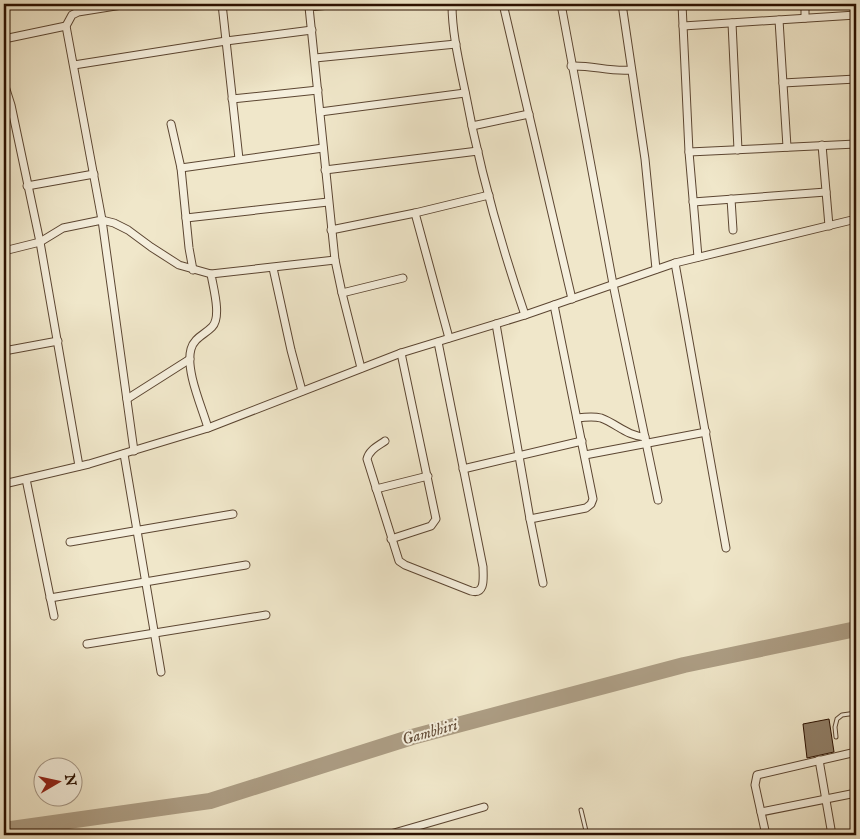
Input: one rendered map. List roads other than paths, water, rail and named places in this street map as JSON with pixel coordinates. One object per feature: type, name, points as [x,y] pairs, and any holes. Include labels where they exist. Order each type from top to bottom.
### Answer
[{"type":"street","points":[[128,4],[74,13],[66,26],[102,220],[134,451]]},
{"type":"street","points":[[222,4],[238,159]]},
{"type":"street","points":[[340,4],[308,5],[335,260],[361,368]]},
{"type":"street","points":[[452,4],[456,44],[472,126],[510,270],[525,315]]},
{"type":"street","points":[[503,4],[572,299]]},
{"type":"street","points":[[560,4],[613,284],[658,500]]},
{"type":"street","points":[[622,4],[645,159],[656,269]]},
{"type":"street","points":[[682,4],[689,152],[698,258]]},
{"type":"street","points":[[806,4],[806,18]]},
{"type":"street","points":[[683,26],[856,15]]},
{"type":"street","points":[[779,20],[787,147]]},
{"type":"street","points":[[732,23],[738,150]]},
{"type":"street","points":[[4,39],[66,26]]},
{"type":"street","points":[[74,65],[226,41],[312,30]]},
{"type":"street","points":[[315,58],[456,44]]},
{"type":"street","points":[[571,66],[586,65],[612,71],[631,70]]},
{"type":"street","points":[[783,83],[856,79]]},
{"type":"street","points":[[4,83],[11,105],[40,242],[79,466]]},
{"type":"street","points":[[232,99],[318,90]]},
{"type":"street","points":[[320,112],[465,93]]},
{"type":"street","points":[[472,126],[529,114]]},
{"type":"street","points":[[171,124],[181,168],[193,270]]},
{"type":"street","points":[[689,152],[856,144]]},
{"type":"street","points":[[822,145],[829,226]]},
{"type":"street","points":[[181,168],[323,148]]},
{"type":"street","points":[[325,170],[478,151]]},
{"type":"street","points":[[27,186],[94,174]]},
{"type":"street","points":[[693,202],[826,192]]},
{"type":"street","points":[[331,230],[415,213],[489,195]]},
{"type":"street","points":[[731,199],[732,230]]},
{"type":"street","points":[[186,218],[328,202]]},
{"type":"street","points":[[415,213],[449,338]]},
{"type":"street","points":[[4,484],[124,454],[208,428],[401,353],[525,315],[675,263],[856,219]]},
{"type":"street","points":[[4,251],[40,242],[63,228],[102,220],[114,223],[128,230],[179,265],[211,274],[335,260]]},
{"type":"street","points":[[675,263],[726,548]]},
{"type":"street","points":[[273,268],[302,391]]},
{"type":"street","points":[[208,428],[191,372],[190,359],[191,349],[195,340],[214,326],[216,319],[211,274]]},
{"type":"street","points":[[342,293],[403,278]]},
{"type":"street","points":[[530,519],[577,510],[591,504],[593,499],[554,305]]},
{"type":"street","points":[[496,324],[543,583]]},
{"type":"street","points":[[4,338],[5,351],[58,342]]},
{"type":"street","points":[[384,441],[368,455],[368,466],[396,556],[404,565],[471,591],[479,591],[483,587],[484,581],[482,567],[438,342]]},
{"type":"street","points":[[391,538],[425,528],[435,523],[436,512],[401,353]]},
{"type":"street","points":[[127,399],[190,359]]},
{"type":"street","points":[[577,418],[602,418],[645,441]]},
{"type":"street","points":[[585,455],[645,441],[706,432]]},
{"type":"street","points":[[463,469],[582,440]]},
{"type":"street","points":[[124,454],[161,672]]},
{"type":"street","points":[[376,489],[428,476]]},
{"type":"street","points":[[26,479],[54,616]]},
{"type":"street","points":[[70,542],[232,514]]},
{"type":"street","points":[[50,598],[246,565]]},
{"type":"street","points":[[87,644],[266,615]]},
{"type":"street","points":[[766,835],[755,785],[757,774],[856,752]]},
{"type":"street","points":[[819,760],[832,835]]},
{"type":"street","points":[[761,812],[856,793]]},
{"type":"street","points":[[387,835],[484,807]]},
{"type":"lane","points":[[836,737],[835,727],[837,719],[842,715],[856,713]]},
{"type":"lane","points":[[580,810],[587,835]]},
{"type":"waterway","name":"Gambhiri","points":[[4,830],[210,801],[412,737],[684,665],[856,629]]}]
